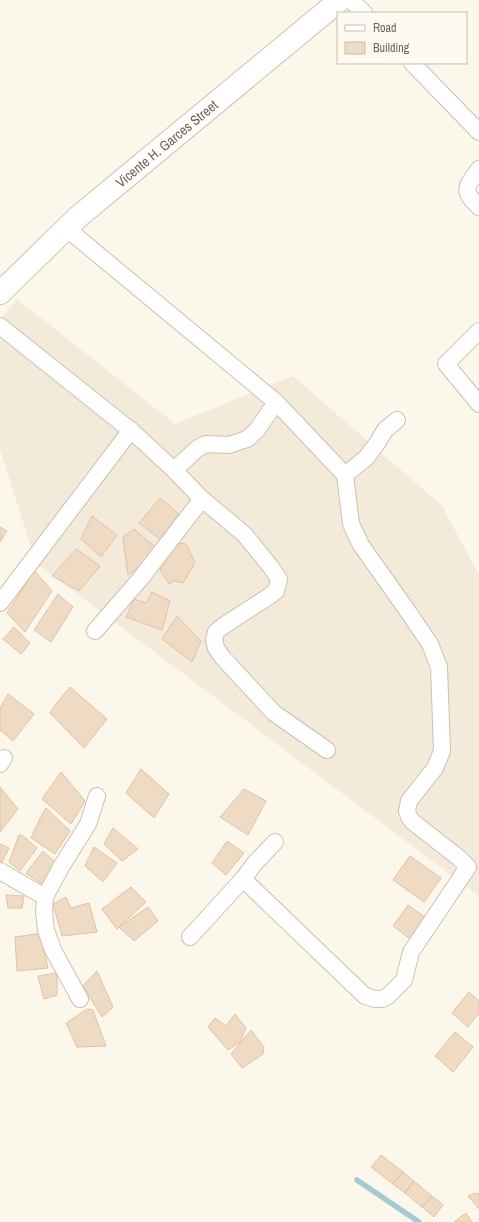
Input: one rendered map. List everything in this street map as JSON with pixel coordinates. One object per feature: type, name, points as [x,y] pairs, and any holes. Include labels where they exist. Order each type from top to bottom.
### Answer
[{"type":"street","name":"Vicente H. Garces Street","points":[[0,293],[66,228],[340,0]]},
{"type":"street","points":[[351,0],[363,12]]},
{"type":"street","points":[[413,64],[479,132]]},
{"type":"street","points":[[479,169],[468,184],[467,191],[468,196],[479,207]]},
{"type":"street","points":[[66,228],[276,402],[345,475],[351,524],[361,545],[430,644],[439,667],[442,751],[435,768],[409,801],[407,811],[413,822],[459,858],[474,864],[411,952],[404,980],[388,996],[382,999],[375,1000],[365,996],[243,879]]},
{"type":"street","points":[[0,326],[131,430],[174,470],[202,499],[244,534],[270,566],[279,579],[276,591],[216,632],[214,640],[216,648],[222,658],[274,713],[327,750]]},
{"type":"street","points":[[479,331],[446,364],[479,404]]},
{"type":"street","points":[[174,470],[198,448],[206,444],[229,445],[247,439],[257,430],[276,402]]},
{"type":"street","points":[[345,475],[366,458],[385,430],[397,420]]},
{"type":"street","points":[[0,603],[131,430]]},
{"type":"street","points":[[95,631],[141,578],[202,499]]},
{"type":"street","points":[[80,999],[53,950],[46,930],[44,912],[45,897],[61,867],[88,824],[97,796]]},
{"type":"street","points":[[190,938],[274,842]]},
{"type":"street","points":[[0,871],[45,897]]},
{"type":"shaded area","points":[[17,299],[175,424],[293,376],[442,506],[479,575],[479,896],[36,563],[0,449],[0,320]]},
{"type":"building","points":[[160,498],[179,514],[160,539],[139,523]]},
{"type":"building","points":[[92,516],[117,535],[101,557],[81,539]]},
{"type":"building","points":[[0,527],[7,531],[0,542]]},
{"type":"building","points":[[134,529],[160,551],[128,575],[123,537]]},
{"type":"building","points":[[180,543],[186,544],[195,563],[183,583],[174,581],[169,584],[160,570],[170,553]]},
{"type":"building","points":[[76,549],[100,566],[79,591],[52,576]]},
{"type":"building","points":[[34,570],[52,591],[25,632],[7,613]]},
{"type":"building","points":[[152,592],[170,601],[162,630],[126,617],[134,599],[146,603]]},
{"type":"building","points":[[58,594],[73,607],[51,642],[34,630]]},
{"type":"building","points":[[177,616],[201,641],[192,662],[162,639]]},
{"type":"building","points":[[14,627],[30,643],[21,654],[3,639]]},
{"type":"building","points":[[70,687],[107,719],[84,748],[50,713]]},
{"type":"building","points":[[8,694],[34,714],[13,741],[0,730],[0,708]]},
{"type":"building","points":[[141,769],[169,794],[154,818],[126,793]]},
{"type":"building","points":[[61,772],[85,801],[71,824],[42,799]]},
{"type":"building","points":[[0,787],[18,809],[0,832]]},
{"type":"building","points":[[244,789],[266,801],[248,835],[220,817]]},
{"type":"building","points":[[46,808],[70,831],[55,854],[31,838]]},
{"type":"building","points":[[113,828],[138,849],[122,861],[104,844]]},
{"type":"building","points":[[19,835],[23,836],[37,848],[20,871],[9,862]]},
{"type":"building","points":[[227,841],[244,853],[226,875],[212,863]]},
{"type":"building","points":[[0,844],[9,848],[1,864],[0,864]]},
{"type":"building","points":[[94,847],[117,863],[103,882],[85,866]]},
{"type":"building","points":[[43,851],[56,863],[42,884],[26,873]]},
{"type":"building","points":[[410,856],[441,878],[424,902],[393,880]]},
{"type":"building","points":[[131,887],[146,902],[117,929],[102,909]]},
{"type":"building","points":[[6,895],[24,896],[22,908],[8,908]]},
{"type":"building","points":[[66,897],[71,908],[89,903],[97,932],[62,936],[53,904]]},
{"type":"building","points":[[408,905],[429,920],[414,942],[393,926]]},
{"type":"building","points":[[148,907],[158,921],[134,941],[119,927]]},
{"type":"building","points":[[43,933],[41,938],[48,968],[17,971],[15,937]]},
{"type":"building","points":[[97,971],[113,1007],[102,1017],[83,986]]},
{"type":"building","points":[[57,973],[57,995],[44,999],[38,976]]},
{"type":"building","points":[[469,992],[479,1001],[479,1013],[468,1027],[452,1013]]},
{"type":"building","points":[[87,1009],[93,1010],[106,1046],[77,1047],[66,1023]]},
{"type":"building","points":[[235,1014],[246,1028],[240,1042],[228,1050],[208,1027],[215,1018],[226,1026]]},
{"type":"building","points":[[251,1030],[264,1047],[263,1054],[242,1068],[231,1054]]},
{"type":"building","points":[[455,1032],[473,1047],[453,1072],[435,1056]]},
{"type":"building","points":[[381,1155],[403,1172],[393,1184],[371,1167]]},
{"type":"building","points":[[403,1172],[414,1181],[405,1193],[393,1184]]},
{"type":"building","points":[[414,1181],[432,1196],[422,1207],[405,1193]]},
{"type":"building","points":[[475,1193],[479,1194],[479,1209],[468,1196]]},
{"type":"building","points":[[432,1196],[443,1205],[434,1217],[422,1207]]},
{"type":"building","points":[[466,1213],[472,1222],[454,1222]]},
{"type":"waterway","points":[[357,1180],[419,1222]]}]
